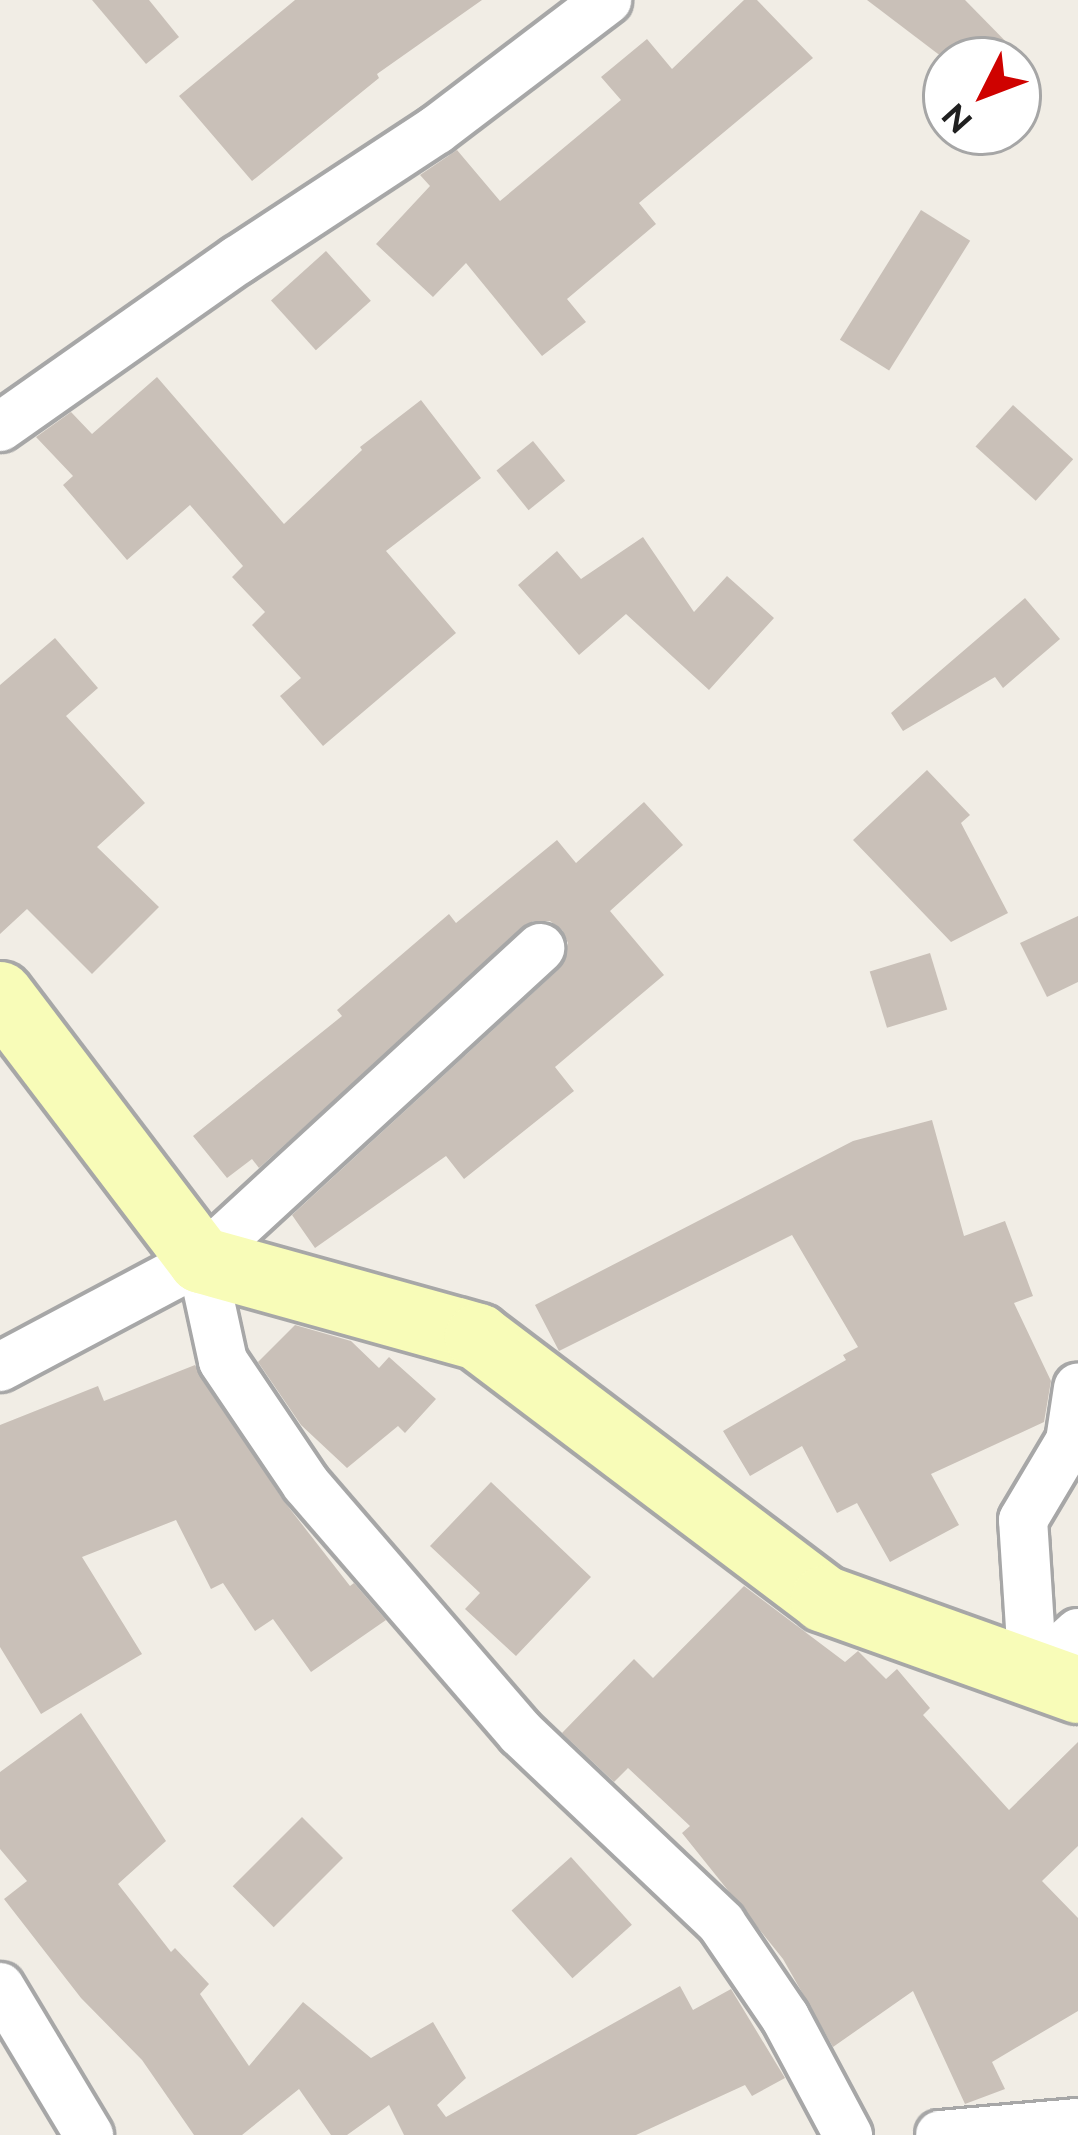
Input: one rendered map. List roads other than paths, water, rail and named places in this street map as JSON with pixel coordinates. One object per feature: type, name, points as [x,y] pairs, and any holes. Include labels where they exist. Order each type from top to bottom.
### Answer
[{"type":"street","points":[[0,428],[238,260],[436,130],[607,0]]},
{"type":"street","points":[[0,1367],[201,1260],[540,947]]},
{"type":"street","points":[[0,994],[201,1260],[223,1361],[306,1484],[521,1733],[721,1923],[785,2017],[848,2135]]},
{"type":"street","points":[[201,1260],[478,1337],[824,1598],[1063,1666]]},
{"type":"street","points":[[1063,1666],[1023,1520],[1070,1442],[1078,1388]]},
{"type":"street","points":[[0,1987],[89,2135]]},
{"type":"street","points":[[940,2135],[1078,2123]]}]
